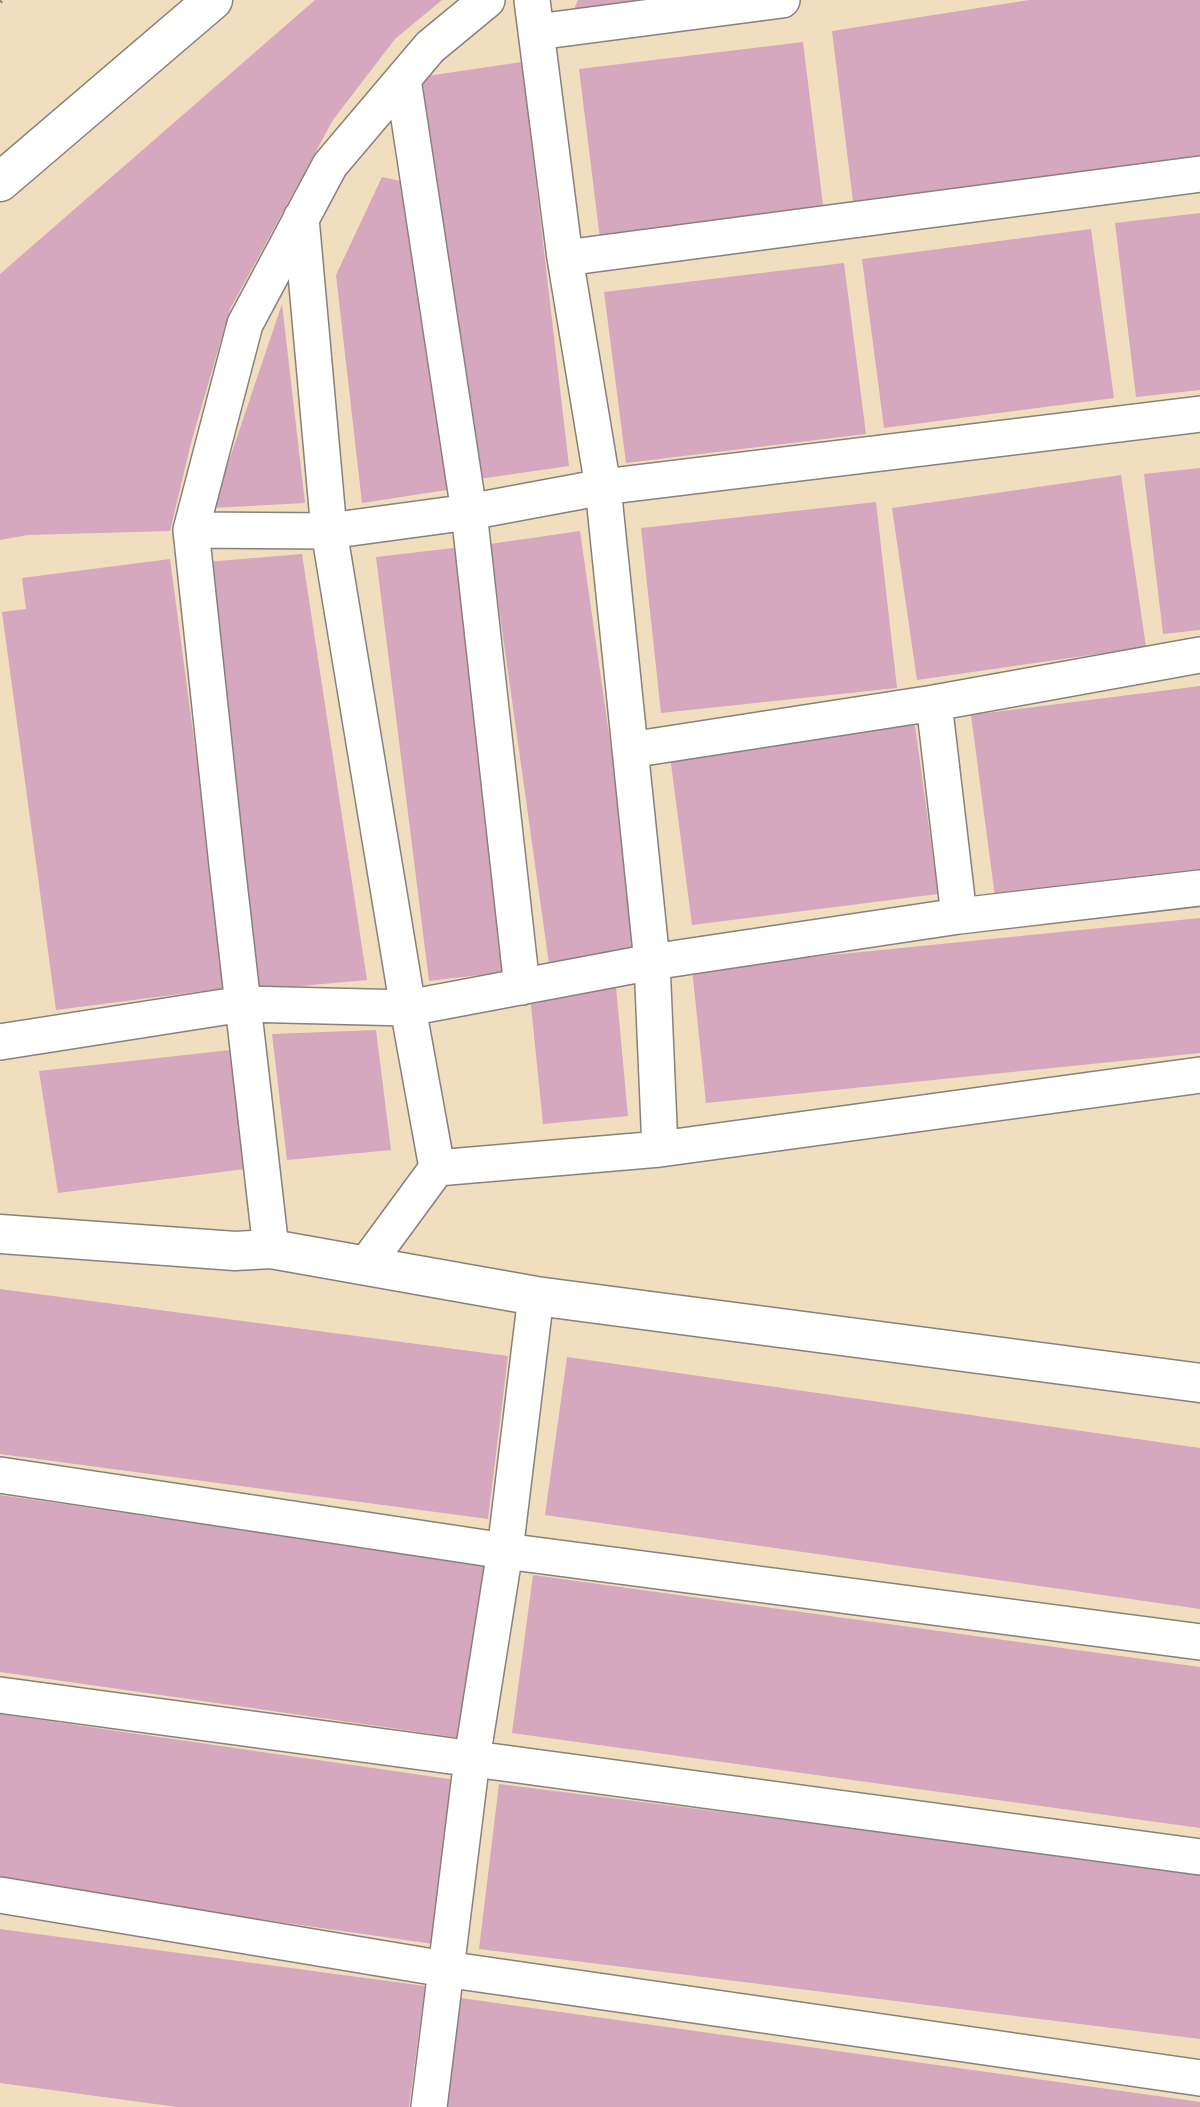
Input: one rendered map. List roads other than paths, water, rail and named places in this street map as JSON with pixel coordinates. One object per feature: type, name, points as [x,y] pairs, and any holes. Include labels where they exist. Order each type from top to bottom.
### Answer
[{"type":"street","points":[[0,181],[213,0]]},
{"type":"street","points":[[271,1249],[191,530],[245,324],[330,165],[430,47],[487,0]]},
{"type":"street","points":[[660,1149],[652,962],[603,487],[565,258],[534,16],[782,0]]},
{"type":"street","points":[[403,79],[469,512],[522,987]]},
{"type":"street","points":[[565,258],[1200,174]]},
{"type":"street","points":[[301,218],[329,531],[437,1168],[365,1266]]},
{"type":"street","points":[[191,530],[329,531],[469,512],[603,487],[1200,414]]},
{"type":"street","points":[[630,750],[934,703],[1200,655]]},
{"type":"street","points":[[934,703],[958,916]]},
{"type":"street","points":[[0,1042],[243,1004],[408,1008],[652,962],[958,916],[1200,888]]},
{"type":"street","points":[[437,1168],[660,1149],[1200,1075]]},
{"type":"street","points":[[0,1234],[235,1251],[271,1249],[536,1296],[1200,1383]]},
{"type":"street","points":[[429,2107],[472,1759],[505,1551],[536,1296]]},
{"type":"street","points":[[0,1475],[505,1551],[1200,1642]]},
{"type":"street","points":[[0,1695],[1200,1857]]},
{"type":"street","points":[[0,1895],[445,1969],[1200,2078]]}]
